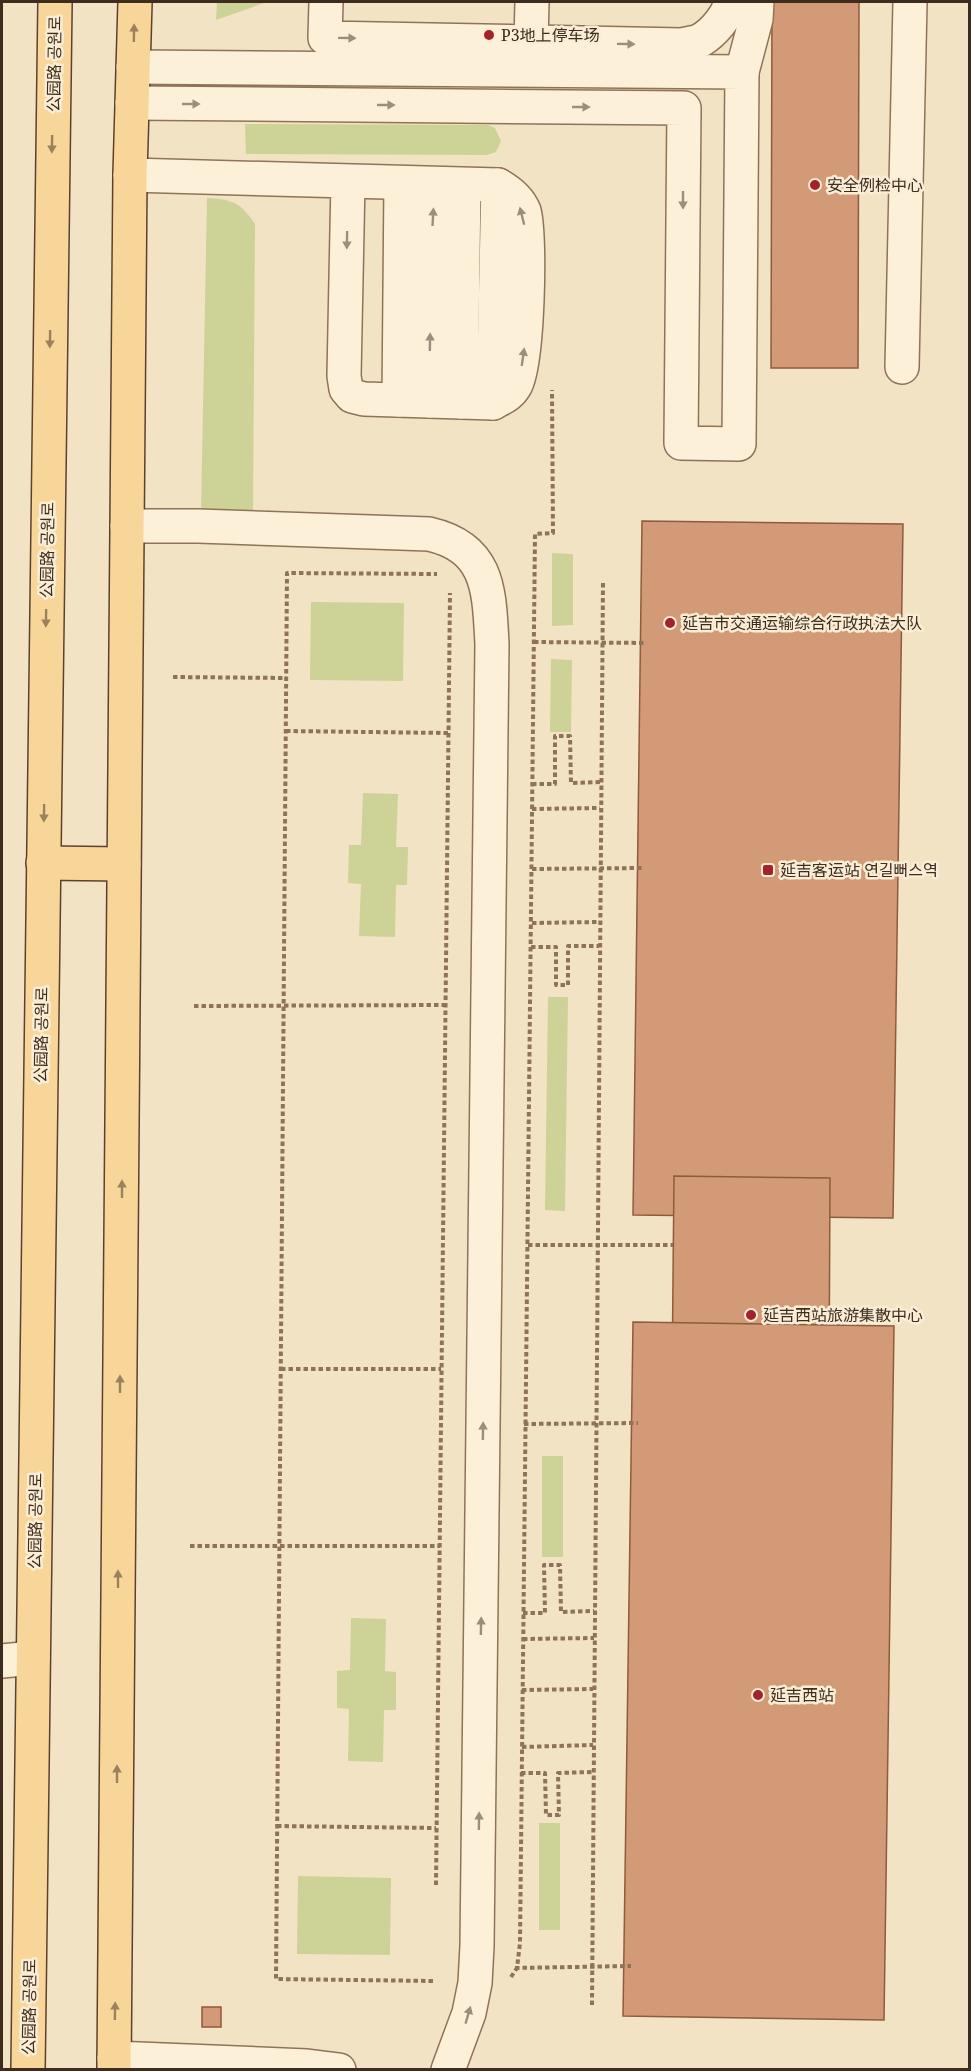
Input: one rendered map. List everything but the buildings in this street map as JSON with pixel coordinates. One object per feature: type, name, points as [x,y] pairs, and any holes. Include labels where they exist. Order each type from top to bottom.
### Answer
[{"type":"main road","name":"公园路 공원로","points":[[28,2070],[17,1660],[43,864],[55,2]]},
{"type":"main road","points":[[114,2064],[130,175],[135,2]]},
{"type":"main road","points":[[43,864],[124,864]]},
{"type":"lane","points":[[326,2],[325,38],[682,45],[700,41],[708,34],[730,9],[730,2]]},
{"type":"lane","points":[[531,42],[532,2]]},
{"type":"lane","points":[[132,103],[684,108],[681,443],[739,444],[742,72],[756,19],[757,2]]},
{"type":"lane","points":[[902,367],[910,2]]},
{"type":"lane","points":[[133,68],[742,72]]},
{"type":"lane","points":[[130,175],[498,186],[477,402]]},
{"type":"lane","points":[[348,182],[344,376],[346,389],[352,396],[364,399],[477,402]]},
{"type":"lane","points":[[400,183],[414,401]]},
{"type":"lane","points":[[414,401],[431,250],[449,184]]},
{"type":"lane","points":[[449,184],[477,402]]},
{"type":"lane","points":[[127,526],[429,534],[458,544],[480,568],[487,586],[492,644],[477,1946],[475,1983],[469,2013],[448,2070]]},
{"type":"lane","points":[[114,2064],[307,2066],[339,2070]]},
{"type":"path","points":[[509,1980],[518,1968],[520,1943],[535,534],[552,533],[552,384]]},
{"type":"path","points":[[436,1885],[450,541]]},
{"type":"path","points":[[433,1981],[276,1979],[287,573],[450,574]]},
{"type":"path","points":[[592,2005],[592,1772],[603,584]]},
{"type":"path","points":[[534,642],[646,643]]},
{"type":"path","points":[[173,677],[286,678]]},
{"type":"path","points":[[286,731],[448,733]]},
{"type":"path","points":[[532,784],[555,784],[555,736],[570,736],[571,783],[601,783]]},
{"type":"path","points":[[532,809],[601,808]]},
{"type":"path","points":[[532,869],[643,868]]},
{"type":"path","points":[[531,923],[599,922]]},
{"type":"path","points":[[531,948],[556,947],[556,985],[568,985],[568,946],[599,946]]},
{"type":"path","points":[[194,1006],[445,1005]]},
{"type":"path","points":[[528,1245],[673,1245]]},
{"type":"path","points":[[281,1369],[441,1369]]},
{"type":"path","points":[[524,1424],[638,1423]]},
{"type":"path","points":[[190,1546],[440,1546]]},
{"type":"path","points":[[524,1612],[545,1613],[544,1565],[560,1565],[561,1612],[594,1611]]},
{"type":"path","points":[[523,1639],[594,1638]]},
{"type":"path","points":[[522,1690],[593,1689]]},
{"type":"path","points":[[522,1748],[593,1745]]},
{"type":"path","points":[[521,1773],[545,1773],[546,1815],[559,1815],[558,1773],[592,1772]]},
{"type":"path","points":[[277,1826],[436,1828]]},
{"type":"path","points":[[510,1969],[631,1966]]},
{"type":"green space","points":[[217,2],[267,2],[216,20]]},
{"type":"green space","points":[[245,124],[488,125],[495,128],[501,141],[496,152],[487,155],[246,154]]},
{"type":"green space","points":[[207,198],[235,204],[245,211],[255,224],[253,512],[201,512]]},
{"type":"green space","points":[[552,553],[573,554],[573,625],[552,626]]},
{"type":"green space","points":[[311,602],[404,603],[403,681],[310,680]]},
{"type":"green space","points":[[551,659],[572,660],[571,732],[550,732]]},
{"type":"green space","points":[[363,793],[398,794],[396,847],[408,847],[407,885],[396,885],[395,937],[359,936],[361,884],[348,883],[349,845],[361,845]]},
{"type":"green space","points":[[548,997],[568,997],[565,1211],[545,1210]]},
{"type":"green space","points":[[542,1456],[563,1456],[563,1557],[542,1557]]},
{"type":"green space","points":[[351,1618],[386,1619],[385,1671],[396,1672],[396,1710],[384,1710],[383,1762],[348,1761],[349,1709],[337,1708],[337,1671],[350,1670]]},
{"type":"green space","points":[[539,1823],[560,1823],[560,1930],[539,1930]]},
{"type":"green space","points":[[298,1876],[391,1878],[390,1955],[297,1954]]},
{"type":"place","name":"P3地上停车场","points":[[489,35]]},
{"type":"place","name":"安全例检中心","points":[[815,185]]},
{"type":"place","name":"延吉市交通运输综合行政执法大队","points":[[670,623]]},
{"type":"place","name":"延吉客运站 연길뻐스역","points":[[768,870]]},
{"type":"place","name":"延吉西站旅游集散中心","points":[[751,1315]]},
{"type":"place","name":"延吉西站","points":[[758,1695]]}]
